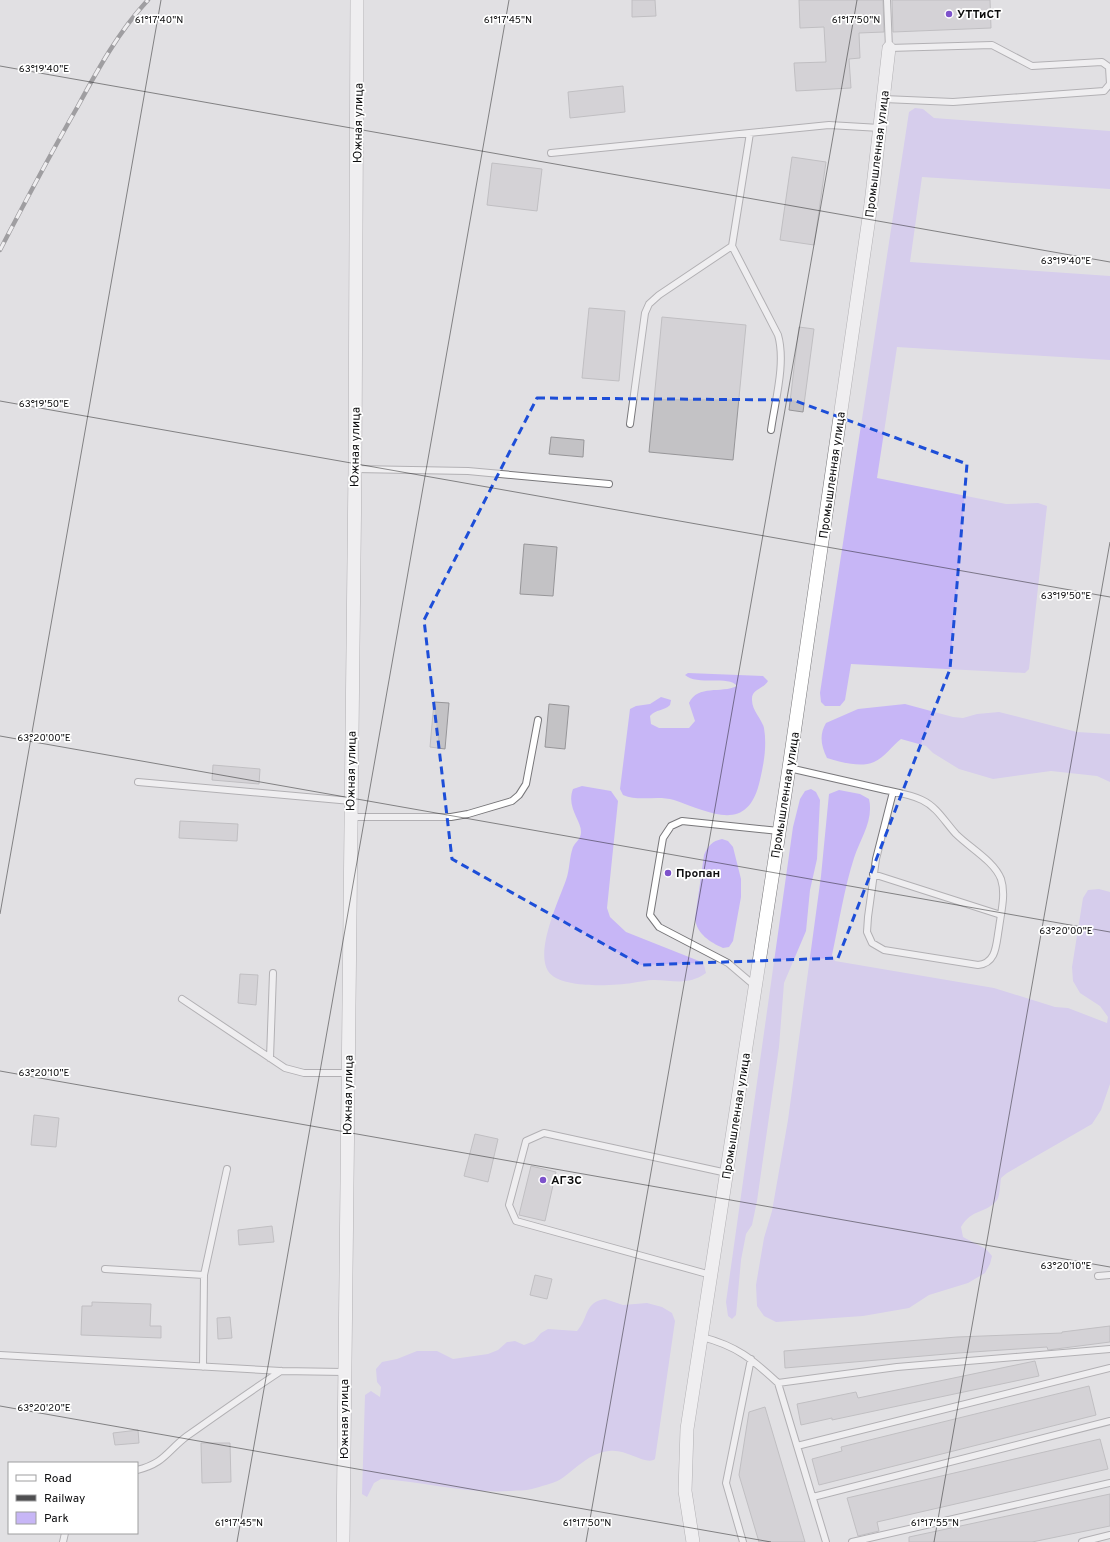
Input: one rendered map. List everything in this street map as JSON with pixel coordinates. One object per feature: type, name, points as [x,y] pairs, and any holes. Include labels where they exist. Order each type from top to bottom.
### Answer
[{"type":"street","name":"Южная улица","points":[[343,1542],[359,43],[357,0]]},
{"type":"street","name":"Промышленная улица","points":[[694,1542],[685,1491],[687,1429],[789,768],[870,211],[889,48]]},
{"type":"lane","points":[[884,99],[953,102],[1104,91],[1110,84],[1109,67],[1102,62],[1032,66],[992,45],[889,48],[887,0]]},
{"type":"lane","points":[[551,153],[829,125],[880,128]]},
{"type":"lane","points":[[750,133],[732,246],[778,335],[781,345],[781,358],[771,430]]},
{"type":"lane","points":[[630,424],[645,313],[649,304],[732,246]]},
{"type":"lane","points":[[355,469],[460,470],[609,484]]},
{"type":"lane","points":[[351,817],[451,817],[468,814],[512,801],[520,795],[526,784],[538,720]]},
{"type":"lane","points":[[789,768],[893,792],[921,799],[933,807],[956,834],[990,864],[1000,879],[1003,891],[995,952],[991,960],[985,964],[978,965],[884,950],[872,943],[867,932],[873,874],[893,792]]},
{"type":"lane","points":[[138,782],[351,801]]},
{"type":"lane","points":[[755,986],[728,963],[659,927],[650,914],[663,838],[671,826],[682,822],[779,831]]},
{"type":"lane","points":[[873,874],[1001,914]]},
{"type":"lane","points":[[270,1058],[273,973]]},
{"type":"lane","points":[[182,999],[292,1071],[304,1073],[348,1073]]},
{"type":"lane","points":[[711,1275],[516,1221],[508,1205],[526,1141],[544,1133],[727,1173]]},
{"type":"lane","points":[[203,1367],[204,1275],[227,1169]]},
{"type":"lane","points":[[105,1269],[204,1275]]},
{"type":"lane","points":[[1098,1276],[1110,1275]]},
{"type":"lane","points":[[702,1337],[723,1342],[738,1349],[778,1383],[826,1542]]},
{"type":"lane","points":[[778,1383],[897,1367],[1110,1351]]},
{"type":"lane","points":[[0,1355],[281,1371],[344,1372]]},
{"type":"lane","points":[[743,1542],[726,1483],[751,1359]]},
{"type":"lane","points":[[798,1446],[1110,1368]]},
{"type":"lane","points":[[138,1470],[152,1466],[164,1458],[182,1440],[281,1371]]},
{"type":"lane","points":[[813,1497],[1110,1421]]},
{"type":"lane","points":[[852,1542],[1110,1483]]},
{"type":"lane","points":[[1082,1542],[1110,1535]]},
{"type":"highlighted area","points":[[537,398],[793,400],[967,464],[950,669],[838,958],[641,965],[452,859],[424,620]]},
{"type":"green space","points":[[915,108],[923,109],[934,118],[1110,131],[1110,189],[922,177],[910,262],[1110,276],[1110,360],[897,347],[877,478],[1006,504],[1038,503],[1047,506],[1029,669],[1025,673],[851,664],[845,700],[840,706],[825,706],[821,702],[820,693],[909,112]]},
{"type":"green space","points":[[688,673],[763,676],[768,681],[752,696],[752,704],[763,725],[765,734],[765,754],[763,767],[754,797],[747,808],[738,813],[727,815],[715,814],[674,800],[629,797],[623,795],[620,789],[630,709],[636,706],[650,704],[661,697],[671,700],[668,707],[655,712],[650,716],[651,724],[659,728],[689,728],[695,721],[689,703],[693,697],[704,691],[737,686],[727,681],[697,680],[685,675]]},
{"type":"green space","points":[[905,704],[953,717],[963,718],[977,714],[999,712],[1077,732],[1110,734],[1110,782],[1097,776],[1051,771],[993,779],[959,769],[933,753],[926,746],[901,739],[881,758],[869,764],[850,764],[827,758],[823,749],[822,740],[822,732],[826,723],[858,709]]},
{"type":"green space","points":[[582,786],[611,791],[618,801],[607,908],[610,917],[626,932],[699,961],[704,965],[706,973],[693,980],[687,981],[651,980],[623,984],[587,985],[563,981],[554,977],[548,971],[544,951],[546,938],[567,876],[573,847],[580,837],[581,832],[573,810],[571,797],[573,789]]},
{"type":"green space","points":[[811,789],[816,792],[820,800],[817,859],[810,890],[806,931],[784,983],[779,1047],[757,1201],[752,1225],[746,1234],[741,1260],[736,1315],[732,1319],[728,1316],[726,1302],[793,827],[800,799],[805,791]]},
{"type":"green space","points":[[839,790],[860,794],[869,799],[870,814],[866,829],[850,870],[844,894],[832,955],[835,961],[994,988],[1055,1007],[1068,1008],[1107,1023],[1108,1017],[1100,1006],[1080,993],[1073,981],[1072,967],[1083,898],[1088,890],[1099,889],[1110,892],[1110,1084],[1101,1110],[1092,1124],[1007,1173],[1001,1178],[997,1200],[993,1204],[970,1217],[961,1227],[963,1237],[986,1249],[992,1256],[985,1273],[968,1283],[929,1295],[909,1308],[863,1316],[776,1322],[764,1316],[757,1306],[756,1285],[764,1238],[772,1211],[788,1120],[821,876],[829,794]]},
{"type":"green space","points":[[722,839],[728,841],[733,847],[741,879],[741,897],[733,941],[729,947],[723,948],[713,943],[701,933],[695,919],[704,855],[711,844]]},
{"type":"green space","points":[[605,1299],[623,1305],[647,1303],[662,1307],[672,1313],[675,1321],[655,1459],[651,1461],[641,1459],[615,1451],[602,1452],[589,1458],[558,1481],[527,1490],[478,1491],[381,1479],[374,1483],[367,1497],[362,1494],[365,1395],[371,1391],[380,1397],[381,1387],[377,1382],[376,1369],[382,1362],[397,1359],[417,1351],[437,1351],[453,1359],[488,1354],[498,1350],[507,1342],[515,1341],[524,1345],[534,1341],[541,1333],[548,1329],[577,1331],[593,1303]]},
{"type":"building","points":[[632,0],[655,0],[656,16],[632,17]]},
{"type":"building","points":[[799,0],[883,0],[884,32],[859,33],[860,58],[849,59],[851,88],[796,91],[794,63],[826,62],[824,27],[800,28]]},
{"type":"building","name":"УТТиСТ","points":[[892,0],[990,0],[991,28],[893,32]]},
{"type":"building","points":[[623,86],[625,112],[570,118],[568,92]]},
{"type":"building","points":[[792,157],[826,162],[814,245],[780,240]]},
{"type":"building","points":[[492,163],[542,169],[537,211],[487,205]]},
{"type":"building","points":[[589,308],[625,311],[619,381],[582,378]]},
{"type":"building","points":[[662,317],[746,325],[733,460],[649,452]]},
{"type":"building","points":[[799,327],[814,329],[803,412],[789,410]]},
{"type":"building","points":[[551,437],[584,440],[583,457],[549,454]]},
{"type":"building","points":[[524,544],[557,547],[553,596],[520,594]]},
{"type":"building","points":[[434,702],[449,703],[445,749],[430,747]]},
{"type":"building","points":[[549,704],[569,706],[565,749],[545,747]]},
{"type":"building","points":[[213,765],[260,769],[259,784],[212,780]]},
{"type":"building","points":[[180,821],[238,824],[237,841],[179,838]]},
{"type":"building","points":[[240,974],[258,975],[256,1005],[238,1003]]},
{"type":"building","points":[[34,1115],[59,1118],[56,1147],[31,1145]]},
{"type":"building","points":[[475,1134],[498,1139],[488,1182],[464,1176]]},
{"type":"building","points":[[531,1166],[556,1172],[545,1221],[519,1215]]},
{"type":"building","points":[[272,1226],[274,1242],[239,1245],[238,1230]]},
{"type":"building","points":[[535,1275],[552,1279],[547,1299],[530,1295]]},
{"type":"building","points":[[92,1302],[151,1304],[150,1326],[161,1326],[161,1338],[81,1335],[82,1306],[92,1306]]},
{"type":"building","points":[[230,1317],[232,1338],[218,1339],[217,1318]]},
{"type":"building","points":[[1110,1326],[1110,1342],[1048,1350],[1047,1347],[958,1353],[785,1368],[784,1351],[957,1337],[1062,1333]]},
{"type":"building","points":[[1035,1361],[1039,1376],[832,1420],[832,1418],[801,1425],[797,1404],[856,1392],[858,1398]]},
{"type":"building","points":[[1089,1386],[1096,1415],[819,1485],[812,1459],[842,1451],[841,1447]]},
{"type":"building","points":[[765,1407],[805,1542],[759,1542],[739,1475],[749,1412]]},
{"type":"building","points":[[138,1430],[139,1443],[115,1445],[113,1433]]},
{"type":"building","points":[[1100,1439],[1108,1469],[877,1522],[879,1531],[858,1536],[847,1498]]},
{"type":"building","points":[[201,1443],[230,1443],[231,1482],[202,1483]]},
{"type":"building","points":[[1110,1494],[1110,1526],[1032,1542],[909,1542],[909,1537]]},
{"type":"railway","points":[[0,250],[101,64],[118,37],[148,0]]},
{"type":"place","name":"УТТиСТ","points":[[949,14]]},
{"type":"place","name":"Пропан","points":[[668,873]]},
{"type":"place","name":"АГЗС","points":[[543,1180]]}]
